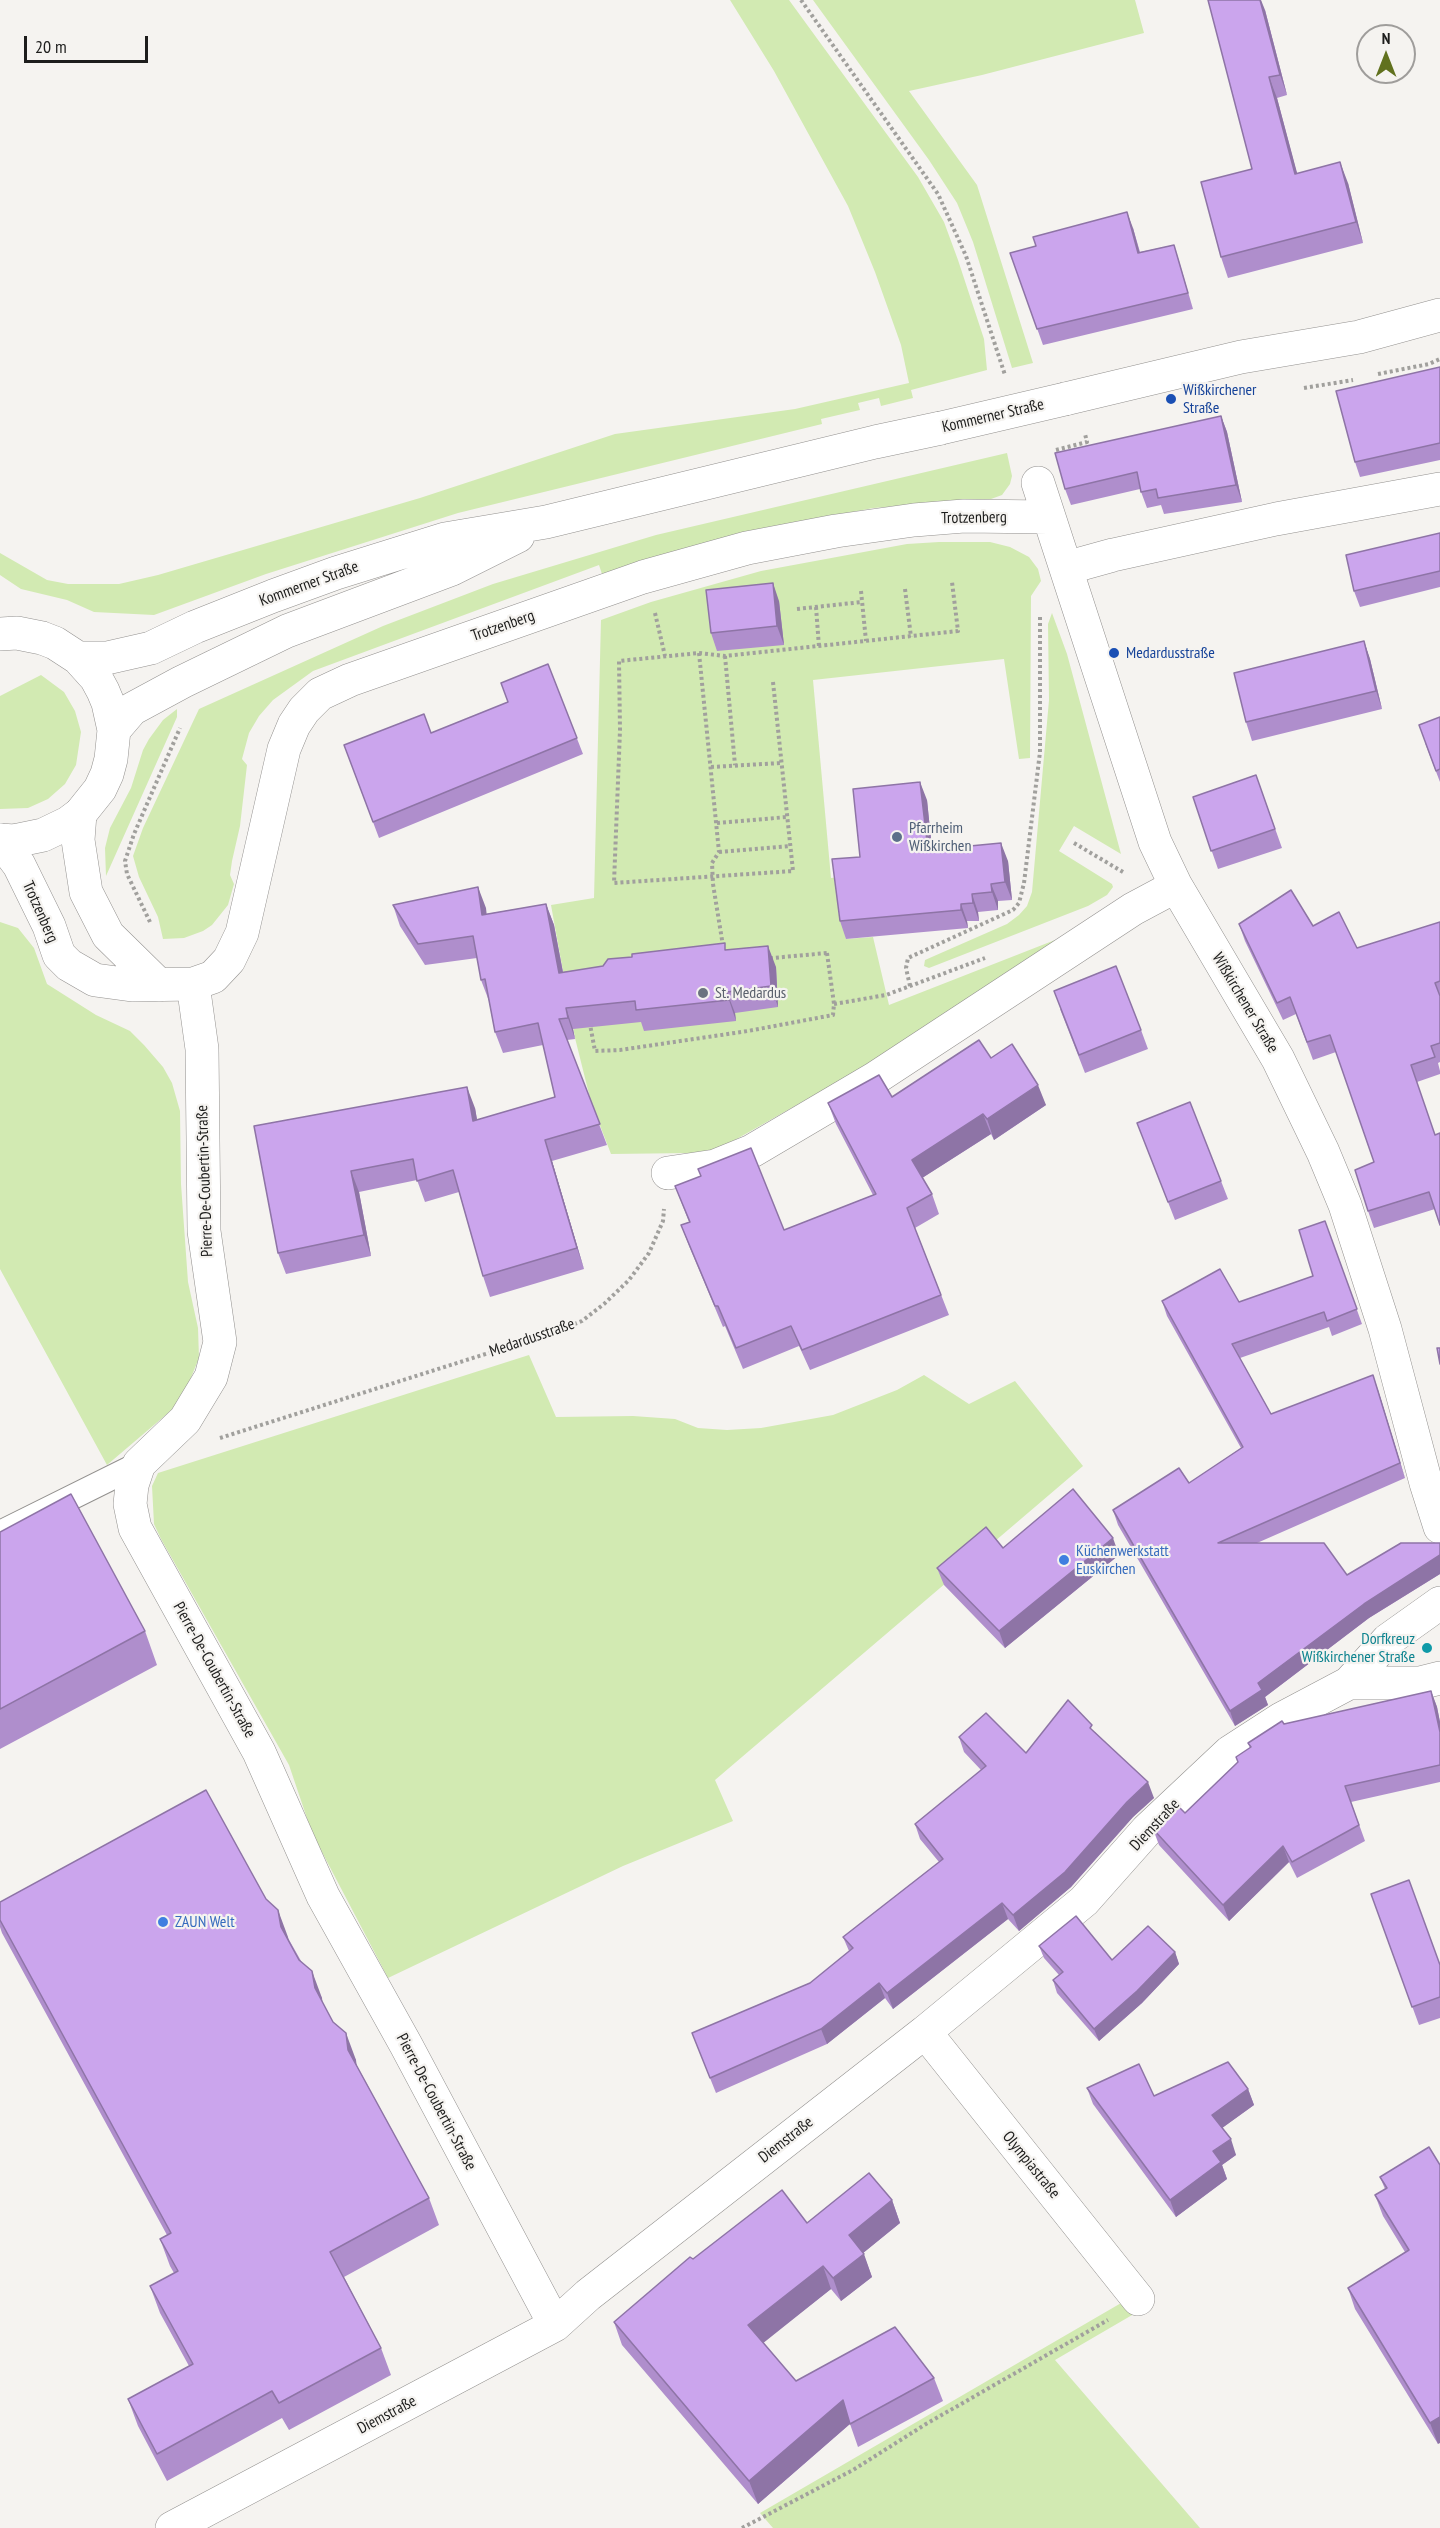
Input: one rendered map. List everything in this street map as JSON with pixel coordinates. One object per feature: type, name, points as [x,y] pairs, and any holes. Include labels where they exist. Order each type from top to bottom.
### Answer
[{"type":"street","name":"Kommerner Straße","points":[[78,658],[107,658],[151,648],[273,596],[336,573],[445,539],[546,522],[875,442],[1241,357],[1359,337],[1440,315]]},
{"type":"street","name":"Wißkirchener Straße","points":[[1038,483],[1106,698],[1155,842],[1176,886],[1278,1059],[1319,1142],[1345,1205],[1382,1318],[1440,1527]]},
{"type":"street","points":[[1066,568],[1113,555],[1276,519],[1440,489]]},
{"type":"street","name":"Trotzenberg","points":[[0,840],[19,865],[49,926],[59,955],[69,965],[95,980],[132,985],[193,984],[213,977],[229,960],[242,933],[284,749],[294,725],[304,710],[320,694],[350,680],[643,577],[747,548],[836,531],[914,520],[964,516],[1048,517]]},
{"type":"street","name":"Kommerner Straße","points":[[114,730],[132,710],[182,682],[288,631],[452,569],[546,522]]},
{"type":"street","points":[[0,634],[16,633],[42,638],[55,643],[78,658],[96,678],[103,691],[112,716],[114,730],[107,774],[100,789],[80,814],[68,823],[43,835],[14,841],[0,840]]},
{"type":"street","points":[[80,814],[78,840],[86,892],[108,935],[159,985]]},
{"type":"street","points":[[668,1173],[715,1166],[752,1151],[874,1079],[1133,909],[1176,886]]},
{"type":"street","name":"Pierre-De-Coubertin-Straße","points":[[193,984],[202,1049],[204,1231],[220,1342],[211,1377],[185,1420],[140,1464],[132,1485],[130,1504],[135,1528],[259,1752],[323,1896],[406,2044],[555,2325]]},
{"type":"street","name":"Diemstraße","points":[[172,2528],[555,2325],[588,2295],[925,2032],[1084,1901],[1147,1830],[1230,1752],[1281,1719],[1349,1683],[1388,1640],[1440,1603]]},
{"type":"street","name":"Diemstraße","points":[[1349,1683],[1420,1683],[1440,1678]]},
{"type":"street","name":"Olympiastraße","points":[[925,2032],[1138,2299]]},
{"type":"lane","points":[[0,1533],[140,1464]]},
{"type":"path","points":[[801,0],[915,158],[938,194],[966,256],[1006,380]]},
{"type":"path","points":[[1054,450],[1087,442],[1083,427]]},
{"type":"path","points":[[910,986],[906,968],[908,958],[1013,910],[1019,903],[1024,884],[1040,752],[1039,619],[1043,600],[1066,568]]},
{"type":"path","points":[[773,682],[793,871],[614,884],[620,730],[620,661],[699,654],[725,656],[958,631],[952,582]]},
{"type":"path","points":[[905,589],[912,637]]},
{"type":"path","points":[[861,591],[866,641]]},
{"type":"path","points":[[797,609],[862,602]]},
{"type":"path","points":[[816,607],[819,647]]},
{"type":"path","points":[[658,621],[665,656]]},
{"type":"path","points":[[699,654],[719,852],[712,863],[713,876],[725,963]]},
{"type":"path","points":[[725,656],[735,765]]},
{"type":"path","points":[[711,767],[782,763]]},
{"type":"path","points":[[717,823],[787,817]]},
{"type":"path","points":[[1074,843],[1113,866]]},
{"type":"path","points":[[719,852],[790,846]]},
{"type":"path","points":[[827,953],[834,1004],[833,1015],[736,1033],[620,1050],[595,1051],[586,1003],[586,975],[725,963],[827,953]]},
{"type":"path","name":"Medardusstraße","points":[[215,1440],[544,1336],[582,1321],[629,1280],[649,1253],[663,1221],[668,1173]]},
{"type":"path","points":[[742,2528],[853,2470],[926,2424],[1126,2310],[1138,2299]]},
{"type":"green space","points":[[730,0],[789,0],[918,177],[944,222],[958,260],[984,339],[987,370],[911,390],[913,398],[881,406],[879,398],[858,403],[860,410],[821,419],[822,424],[458,513],[266,574],[154,615],[94,612],[67,600],[21,589],[0,575],[0,553],[47,580],[68,584],[119,584],[158,575],[420,498],[615,434],[795,409],[909,383],[901,345],[848,206],[774,71]]},
{"type":"green space","points":[[813,0],[1135,0],[1144,33],[982,75],[909,91],[977,185],[1033,363],[1012,368],[973,242],[957,203],[929,160]]},
{"type":"green space","points":[[1007,453],[1012,476],[1010,484],[1002,495],[991,499],[873,508],[756,531],[603,577],[599,565],[313,671],[273,700],[259,716],[249,733],[242,759],[247,765],[240,826],[230,875],[234,884],[228,905],[212,925],[203,931],[184,938],[163,939],[158,917],[139,877],[133,856],[143,828],[199,709],[383,626],[493,584],[656,535]]},
{"type":"green space","points":[[990,542],[1010,547],[1029,557],[1038,569],[1041,581],[1031,596],[1030,758],[1019,759],[1004,659],[813,680],[831,878],[839,877],[846,939],[873,937],[889,1005],[1055,940],[1057,942],[899,1047],[719,1149],[692,1153],[611,1154],[591,1102],[575,1038],[551,905],[594,898],[601,620],[651,602],[761,571],[907,544]]},
{"type":"green space","points":[[1052,613],[1067,654],[1121,854],[1074,826],[1059,851],[1112,884],[1113,887],[1107,895],[1088,906],[929,968],[924,966],[925,960],[1007,924],[1027,906],[1032,892],[1049,700],[1048,624]]},
{"type":"green space","points":[[41,675],[64,692],[75,711],[81,732],[76,765],[65,784],[48,799],[28,808],[0,809],[0,696]]},
{"type":"green space","points":[[177,709],[177,717],[106,876],[105,848],[110,828],[131,788],[143,750],[163,720]]},
{"type":"green space","points":[[0,922],[18,928],[34,948],[47,984],[96,1015],[130,1031],[144,1045],[163,1067],[172,1083],[180,1111],[181,1184],[188,1282],[198,1328],[199,1358],[181,1402],[107,1465],[0,1269]]},
{"type":"green space","points":[[529,1355],[556,1417],[633,1416],[675,1419],[698,1428],[727,1430],[761,1428],[833,1415],[897,1390],[924,1375],[969,1404],[1015,1381],[1083,1466],[715,1780],[733,1821],[623,1866],[388,1978],[312,1833],[289,1765],[161,1539],[154,1524],[152,1486],[158,1473]]},
{"type":"green space","points":[[1128,2299],[1139,2311],[1055,2360],[1200,2528],[773,2528],[760,2513]]},
{"type":"building","points":[[1208,0],[1260,0],[1280,75],[1269,77],[1295,174],[1340,162],[1356,222],[1221,257],[1201,182],[1252,169]]},
{"type":"building","points":[[1127,212],[1138,253],[1174,245],[1188,293],[1037,329],[1010,253],[1036,246],[1033,237]]},
{"type":"building","points":[[1440,367],[1440,443],[1355,462],[1336,391]]},
{"type":"building","points":[[1221,416],[1236,485],[1158,498],[1156,489],[1141,492],[1137,472],[1065,489],[1055,453]]},
{"type":"building","points":[[1440,533],[1440,571],[1354,591],[1346,555]]},
{"type":"building","points":[[773,583],[777,626],[711,633],[706,590]]},
{"type":"building","points":[[1364,641],[1376,691],[1246,722],[1234,673]]},
{"type":"building","points":[[548,664],[577,738],[373,822],[344,745],[424,714],[431,733],[508,702],[501,683]]},
{"type":"building","points":[[1440,717],[1440,769],[1436,771],[1419,725]]},
{"type":"building","points":[[1256,775],[1275,829],[1211,851],[1193,797]]},
{"type":"building","points":[[920,782],[928,850],[1001,843],[1005,882],[991,884],[992,892],[972,894],[973,903],[961,904],[961,910],[840,921],[832,859],[860,857],[853,789]]},
{"type":"building","points":[[478,887],[482,915],[546,904],[559,973],[603,966],[608,959],[632,957],[632,954],[725,943],[725,950],[768,946],[771,986],[727,992],[729,1000],[636,1010],[635,1001],[566,1008],[568,1018],[559,1019],[600,1124],[545,1140],[577,1248],[483,1276],[453,1170],[417,1181],[413,1159],[351,1171],[364,1235],[278,1253],[254,1126],[467,1087],[473,1121],[555,1097],[538,1023],[495,1032],[485,979],[481,980],[473,936],[418,944],[393,905]]},
{"type":"building","points":[[1291,890],[1313,926],[1339,912],[1357,948],[1440,922],[1440,981],[1435,983],[1440,996],[1440,1043],[1431,1046],[1435,1057],[1411,1065],[1435,1135],[1440,1133],[1440,1225],[1429,1192],[1368,1211],[1355,1170],[1374,1162],[1330,1035],[1307,1042],[1290,997],[1277,1003],[1239,924]]},
{"type":"building","points":[[1116,966],[1141,1030],[1079,1055],[1054,991]]},
{"type":"building","points":[[979,1040],[991,1058],[1012,1044],[1038,1085],[987,1119],[983,1114],[912,1160],[932,1194],[907,1208],[941,1295],[802,1350],[791,1326],[736,1348],[718,1306],[715,1306],[681,1225],[690,1222],[675,1186],[701,1176],[698,1169],[751,1148],[784,1230],[876,1194],[828,1103],[879,1075],[892,1097]]},
{"type":"building","points":[[1190,1102],[1221,1181],[1168,1202],[1137,1123]]},
{"type":"building","points":[[1325,1221],[1357,1309],[1327,1321],[1324,1312],[1232,1344],[1271,1414],[1373,1375],[1400,1463],[1218,1543],[1324,1543],[1347,1575],[1401,1543],[1440,1543],[1440,1555],[1364,1604],[1258,1683],[1262,1690],[1230,1711],[1113,1510],[1179,1468],[1189,1483],[1243,1447],[1162,1301],[1220,1269],[1239,1302],[1313,1276],[1299,1230]]},
{"type":"building","points":[[1437,1348],[1440,1348],[1440,1364]]},
{"type":"building","points":[[1073,1489],[1113,1538],[999,1631],[937,1568],[986,1527],[1003,1548]]},
{"type":"building","points":[[71,1494],[145,1631],[0,1709],[0,1532]]},
{"type":"building","points":[[1431,1691],[1440,1732],[1440,1765],[1345,1786],[1359,1825],[1292,1862],[1283,1846],[1223,1905],[1153,1829],[1178,1806],[1185,1813],[1238,1762],[1236,1757],[1251,1747],[1248,1743],[1282,1721],[1284,1724]]},
{"type":"building","points":[[1068,1700],[1092,1725],[1090,1728],[1148,1782],[1127,1802],[1065,1872],[1013,1915],[1002,1903],[887,1993],[879,1983],[821,2029],[710,2078],[692,2033],[810,1983],[853,1948],[843,1937],[943,1859],[915,1824],[986,1766],[959,1737],[986,1713],[1026,1753]]},
{"type":"building","points":[[206,1790],[266,1899],[278,1910],[281,1927],[299,1960],[312,1971],[315,1988],[333,2022],[346,2033],[348,2050],[429,2198],[330,2252],[381,2348],[279,2403],[272,2391],[157,2454],[128,2399],[193,2364],[150,2286],[178,2271],[160,2239],[171,2233],[0,1920],[0,1902]]},
{"type":"building","points":[[1409,1880],[1440,1965],[1440,1997],[1412,2007],[1371,1894]]},
{"type":"building","points":[[1076,1916],[1112,1960],[1148,1926],[1175,1952],[1137,1991],[1094,2029],[1053,1980],[1063,1972],[1039,1946]]},
{"type":"building","points":[[1228,2062],[1248,2089],[1212,2115],[1231,2139],[1213,2151],[1221,2162],[1170,2200],[1087,2088],[1139,2064],[1154,2096]]},
{"type":"building","points":[[1429,2147],[1440,2165],[1440,2417],[1430,2423],[1348,2288],[1409,2250],[1375,2195],[1387,2188],[1380,2177]]},
{"type":"building","points":[[869,2173],[892,2200],[849,2235],[864,2254],[833,2278],[823,2266],[748,2325],[796,2381],[895,2327],[934,2378],[850,2424],[843,2400],[749,2481],[614,2322],[690,2257],[693,2259],[782,2190],[807,2223]]},
{"type":"place","name":"Wißkirchener Straße","points":[[1171,399]]},
{"type":"place","name":"Medardusstraße","points":[[1114,653]]},
{"type":"place","name":"Pfarrheim Wißkirchen","points":[[897,837]]},
{"type":"place","name":"St. Medardus","points":[[703,993]]},
{"type":"place","name":"Küchenwerkstatt Euskirchen","points":[[1064,1560]]},
{"type":"place","name":"Dorfkreuz Wißkirchener Straße","points":[[1427,1648]]},
{"type":"place","name":"ZAUN Welt","points":[[163,1922]]}]
